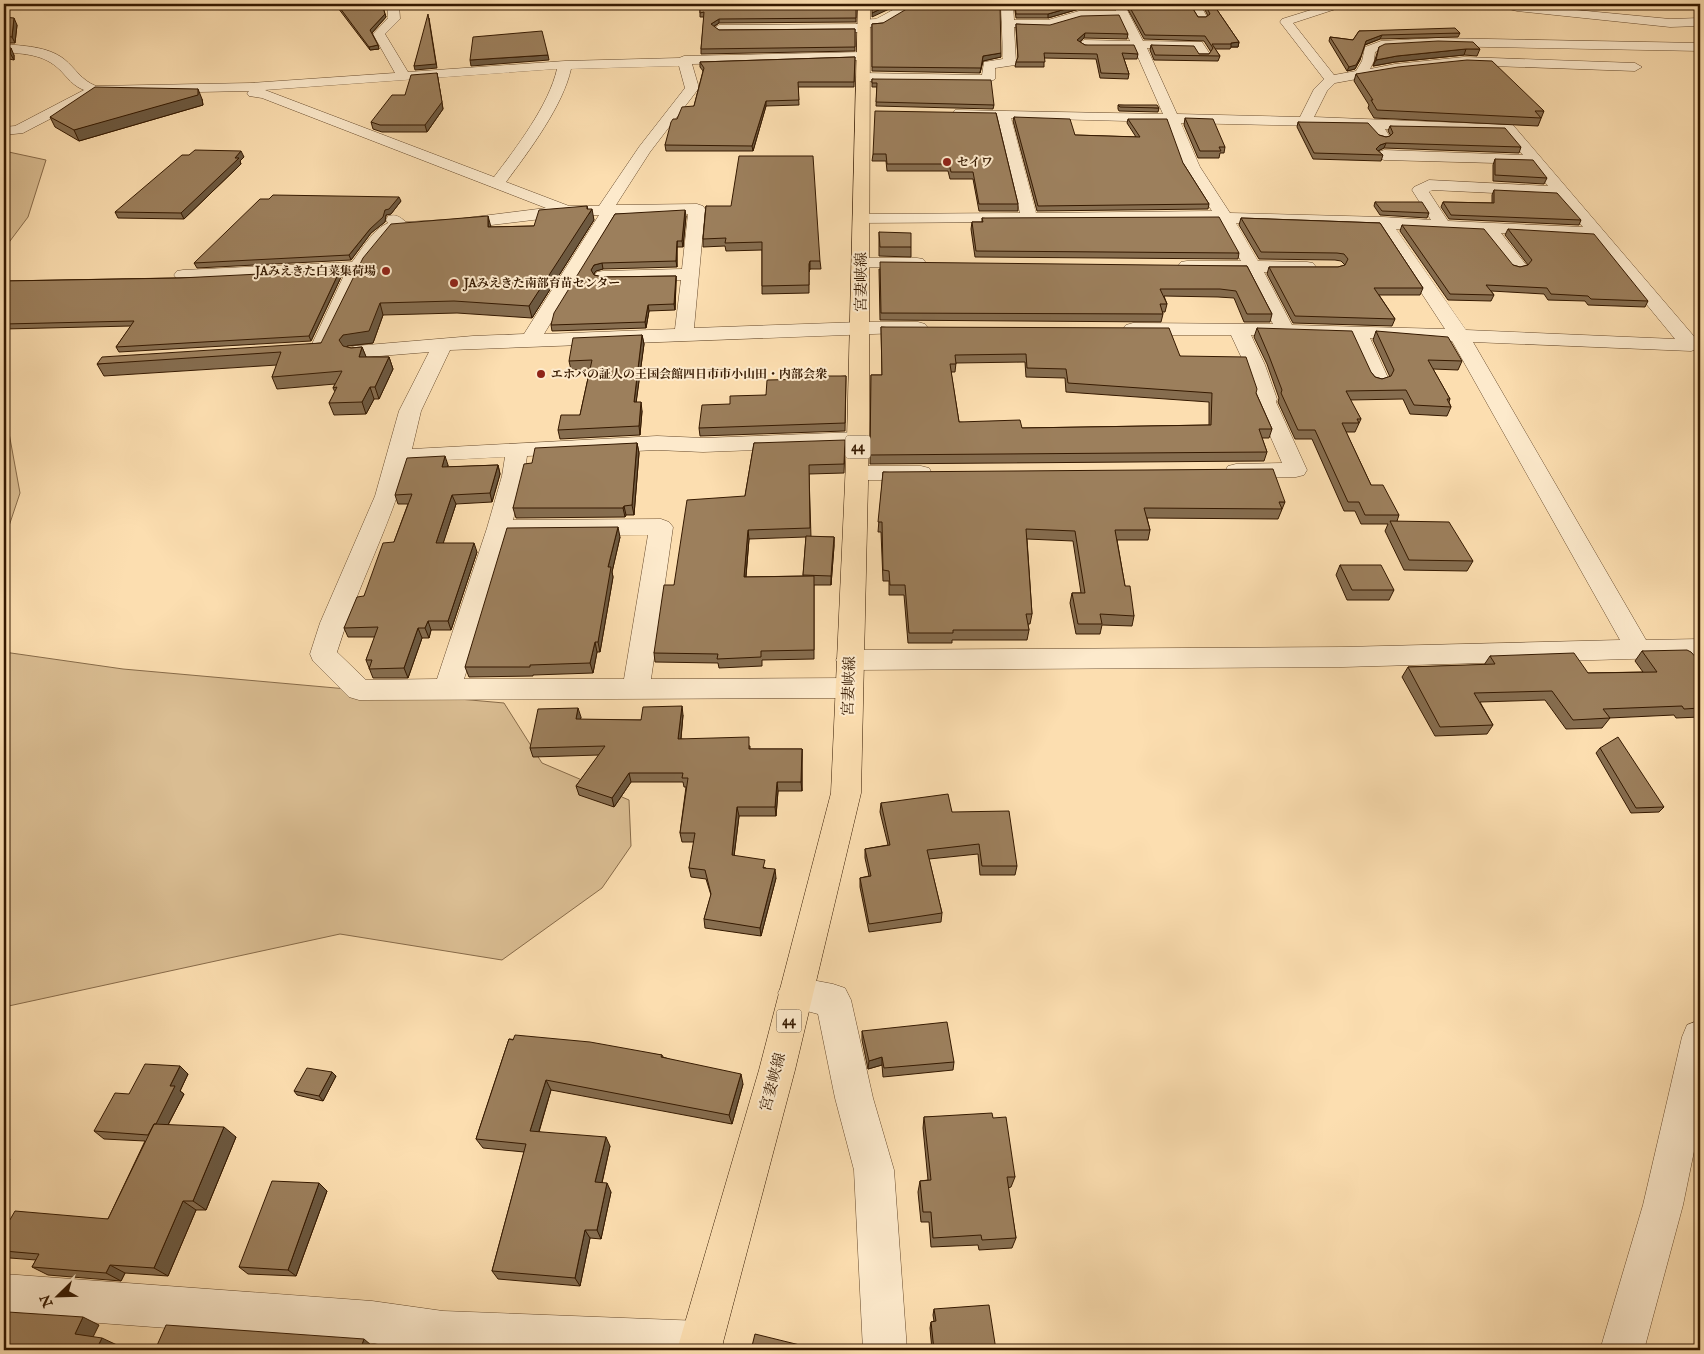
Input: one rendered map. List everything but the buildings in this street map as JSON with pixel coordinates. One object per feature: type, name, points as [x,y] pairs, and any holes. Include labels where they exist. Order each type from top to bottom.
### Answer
[{"type":"main road","name":"宮妻峡線","points":[[700,1346],[796,993],[846,793],[858,438],[864,4]]},
{"type":"street","points":[[393,4],[394,19],[379,34],[404,77]]},
{"type":"street","points":[[719,29],[863,25],[878,23],[912,4]]},
{"type":"street","points":[[863,77],[988,79],[988,65],[1010,62],[1007,4]]},
{"type":"street","points":[[1194,4],[1201,17]]},
{"type":"street","points":[[1331,80],[1286,22],[1341,4]]},
{"type":"street","points":[[1502,4],[1517,8],[1659,22],[1700,22]]},
{"type":"street","points":[[1008,24],[1049,24],[1079,15],[1120,9],[1156,79],[1192,167],[1225,217],[1253,266],[1286,331]]},
{"type":"street","points":[[1362,74],[1368,61],[1368,50],[1381,45],[1436,42],[1700,47]]},
{"type":"street","points":[[1084,44],[1198,44],[1204,54]]},
{"type":"street","points":[[4,48],[31,51],[50,56],[61,63],[72,79],[81,86],[95,90],[210,89],[404,77],[565,64],[862,56]]},
{"type":"street","points":[[1305,121],[1321,89],[1331,80],[1362,74],[1464,61],[1635,67]]},
{"type":"street","points":[[611,210],[607,206],[644,150],[692,88],[684,62]]},
{"type":"street","points":[[497,184],[519,154],[560,87],[565,64]]},
{"type":"street","points":[[210,89],[221,92],[264,94],[566,211]]},
{"type":"street","points":[[4,131],[18,130],[95,90]]},
{"type":"street","points":[[862,110],[880,111]]},
{"type":"street","points":[[945,113],[1305,121],[1508,128],[1691,345],[1358,333],[1115,329]]},
{"type":"street","points":[[1003,114],[1029,217]]},
{"type":"street","points":[[1371,124],[1377,128],[1385,147],[1535,160]]},
{"type":"street","points":[[1456,126],[1469,139]]},
{"type":"street","points":[[1444,226],[1420,190],[1429,185],[1561,191]]},
{"type":"street","points":[[290,351],[319,349],[357,267],[381,236],[397,222],[402,228],[458,224],[566,211],[697,209],[684,334]]},
{"type":"street","points":[[530,340],[611,210]]},
{"type":"street","points":[[861,219],[1225,217],[1596,232]]},
{"type":"street","points":[[1383,222],[1459,336],[1638,649]]},
{"type":"street","points":[[1488,228],[1518,266]]},
{"type":"street","points":[[861,263],[938,263]]},
{"type":"street","points":[[1166,266],[1325,267]]},
{"type":"street","points":[[183,275],[357,267]]},
{"type":"street","points":[[603,276],[690,274]]},
{"type":"street","points":[[355,352],[473,342],[860,328],[937,328]]},
{"type":"street","points":[[1216,472],[1296,470],[1265,401],[1255,365],[1240,330]]},
{"type":"street","points":[[1358,333],[1379,380]]},
{"type":"street","points":[[442,346],[410,411],[387,496],[333,623],[323,654],[358,690],[636,689],[849,674],[1343,657],[1700,648]]},
{"type":"street","points":[[399,456],[657,443],[703,446],[858,438]]},
{"type":"street","points":[[447,690],[499,528],[518,450]]},
{"type":"street","points":[[857,473],[940,474]]},
{"type":"street","points":[[499,528],[661,527],[636,689]]},
{"type":"street","points":[[796,993],[833,1000],[854,1098],[874,1170],[885,1350]]},
{"type":"street","points":[[1622,1350],[1663,1205],[1700,1037]]},
{"type":"street","points":[[4,1294],[372,1322],[443,1332],[700,1346]]},
{"type":"shaded area","points":[[4,151],[46,160],[28,217],[4,249]]},
{"type":"shaded area","points":[[4,430],[9,433],[20,493],[4,541]]},
{"type":"shaded area","points":[[4,652],[123,669],[504,703],[542,763],[629,800],[631,846],[602,888],[502,960],[340,934],[4,1007]]},
{"type":"place","name":"セイワ","points":[[947,162]]},
{"type":"place","name":"JAみえきた白菜集荷場","points":[[386,271]]},
{"type":"place","name":"JAみえきた南部育苗センター","points":[[454,283]]},
{"type":"place","name":"エホバの証人の王国会館四日市市小山田・内部会衆","points":[[541,374]]}]
